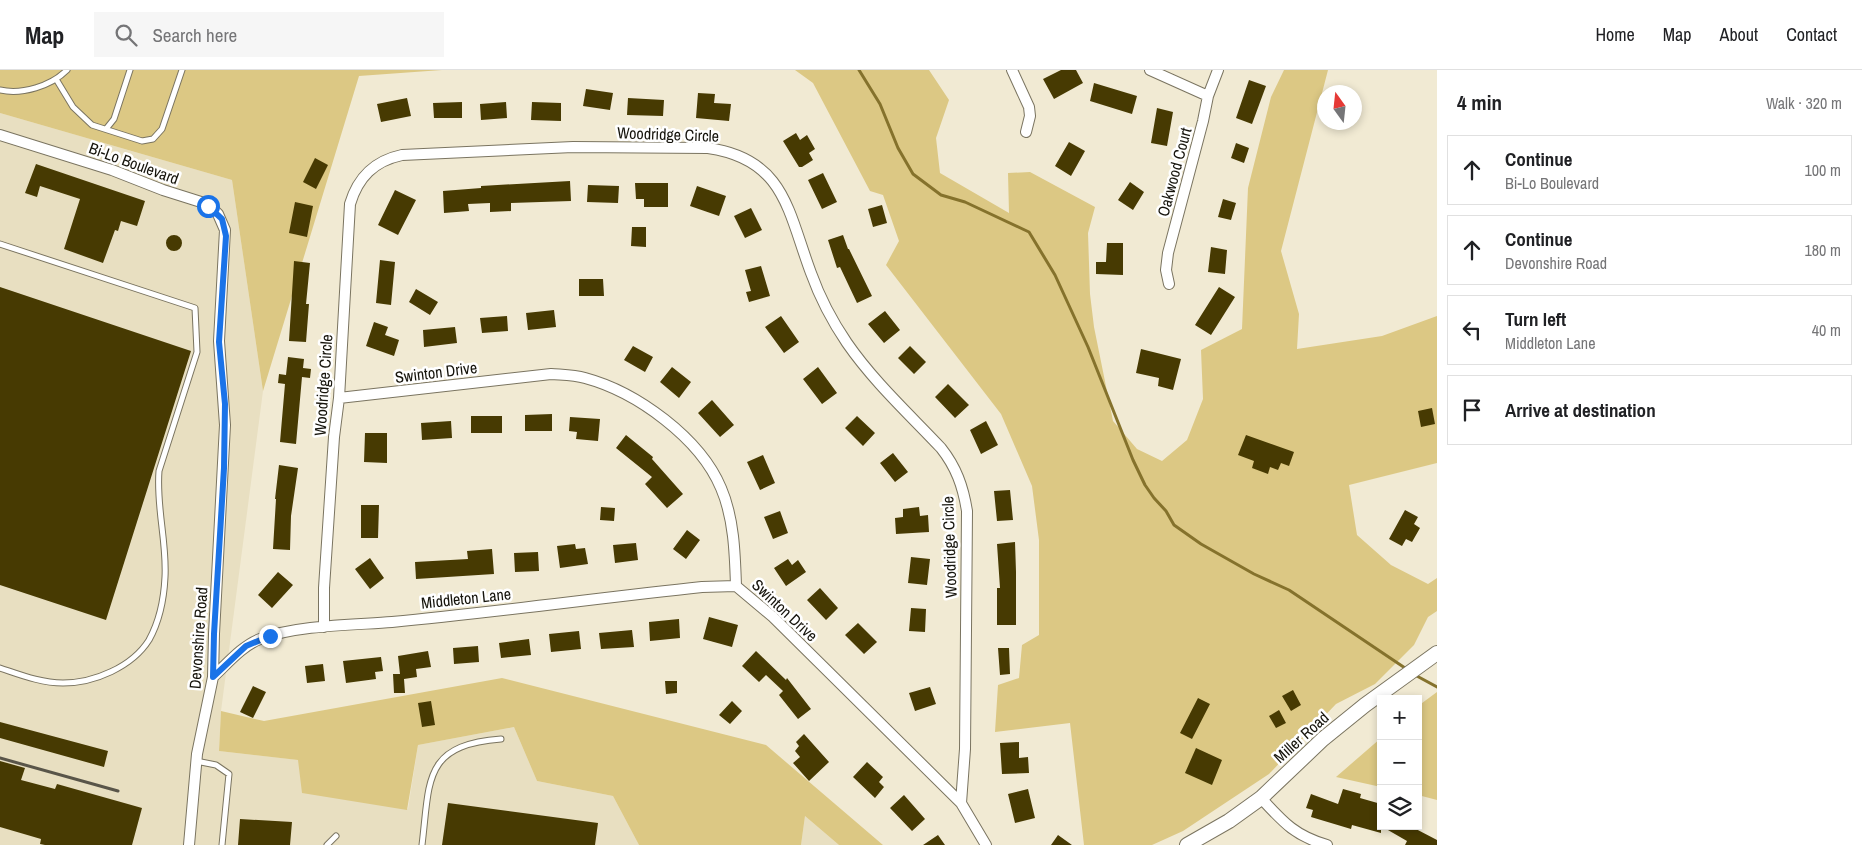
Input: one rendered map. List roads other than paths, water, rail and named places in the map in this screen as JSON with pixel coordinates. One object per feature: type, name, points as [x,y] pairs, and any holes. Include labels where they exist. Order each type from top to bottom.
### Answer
[{"type":"street","points":[[1012,70],[1029,107],[1030,116],[1026,132]]},
{"type":"street","points":[[1150,70],[1208,96]]},
{"type":"street","name":"Oakwood Court","points":[[1169,284],[1166,270],[1168,253],[1208,96],[1218,70]]},
{"type":"street","name":"Bi-Lo Boulevard","points":[[0,134],[112,170],[163,190],[201,202],[218,214],[226,236],[219,342],[221,372]]},
{"type":"street","name":"Woodridge Circle","points":[[324,627],[324,588],[334,437],[339,398],[350,204],[354,190],[369,169],[379,162],[402,155],[573,147],[708,148],[737,154],[750,161],[770,178],[783,195],[818,292],[847,343],[878,382],[941,448],[961,482],[967,511],[965,749],[961,803]]},
{"type":"street","name":"Devonshire Road","points":[[189,845],[196,761],[213,677],[225,442],[225,404],[221,372]]},
{"type":"street","name":"Swinton Drive","points":[[339,398],[551,374],[584,378],[616,390],[646,407],[671,426],[697,450],[712,469],[721,488],[728,511],[735,553],[736,586],[774,617],[961,803],[986,845]]},
{"type":"street","name":"Middleton Lane","points":[[213,677],[246,646],[282,633],[702,587],[736,586]]},
{"type":"street","name":"Miller Road","points":[[1187,845],[1229,821],[1261,798],[1323,739],[1365,704],[1437,653]]},
{"type":"street","points":[[1261,798],[1283,822],[1300,836],[1327,845]]},
{"type":"lane","points":[[0,90],[9,92],[36,87],[56,79],[67,70]]},
{"type":"lane","points":[[106,129],[114,119],[130,70]]},
{"type":"lane","points":[[56,79],[73,107],[92,125],[142,141],[153,139],[162,129],[182,70]]},
{"type":"lane","points":[[0,244],[195,308],[196,352],[160,471],[158,486],[165,576],[158,619],[149,640],[138,654],[124,665],[104,675],[85,680],[63,683],[38,681],[0,668]]},
{"type":"lane","points":[[422,845],[429,790],[434,769],[442,757],[458,747],[501,738]]},
{"type":"lane","points":[[196,761],[216,765],[229,774],[222,845]]},
{"type":"lane","points":[[327,845],[336,836]]},
{"type":"waterway","points":[[859,70],[880,104],[898,148],[913,174],[941,195],[965,202],[1029,232],[1055,275],[1088,347],[1133,460],[1145,485],[1166,511],[1174,525],[1201,544],[1254,574],[1289,590],[1408,670]]},
{"type":"waterway","points":[[1415,675],[1437,687]]},
{"type":"railway","points":[[0,758],[118,791]]}]
